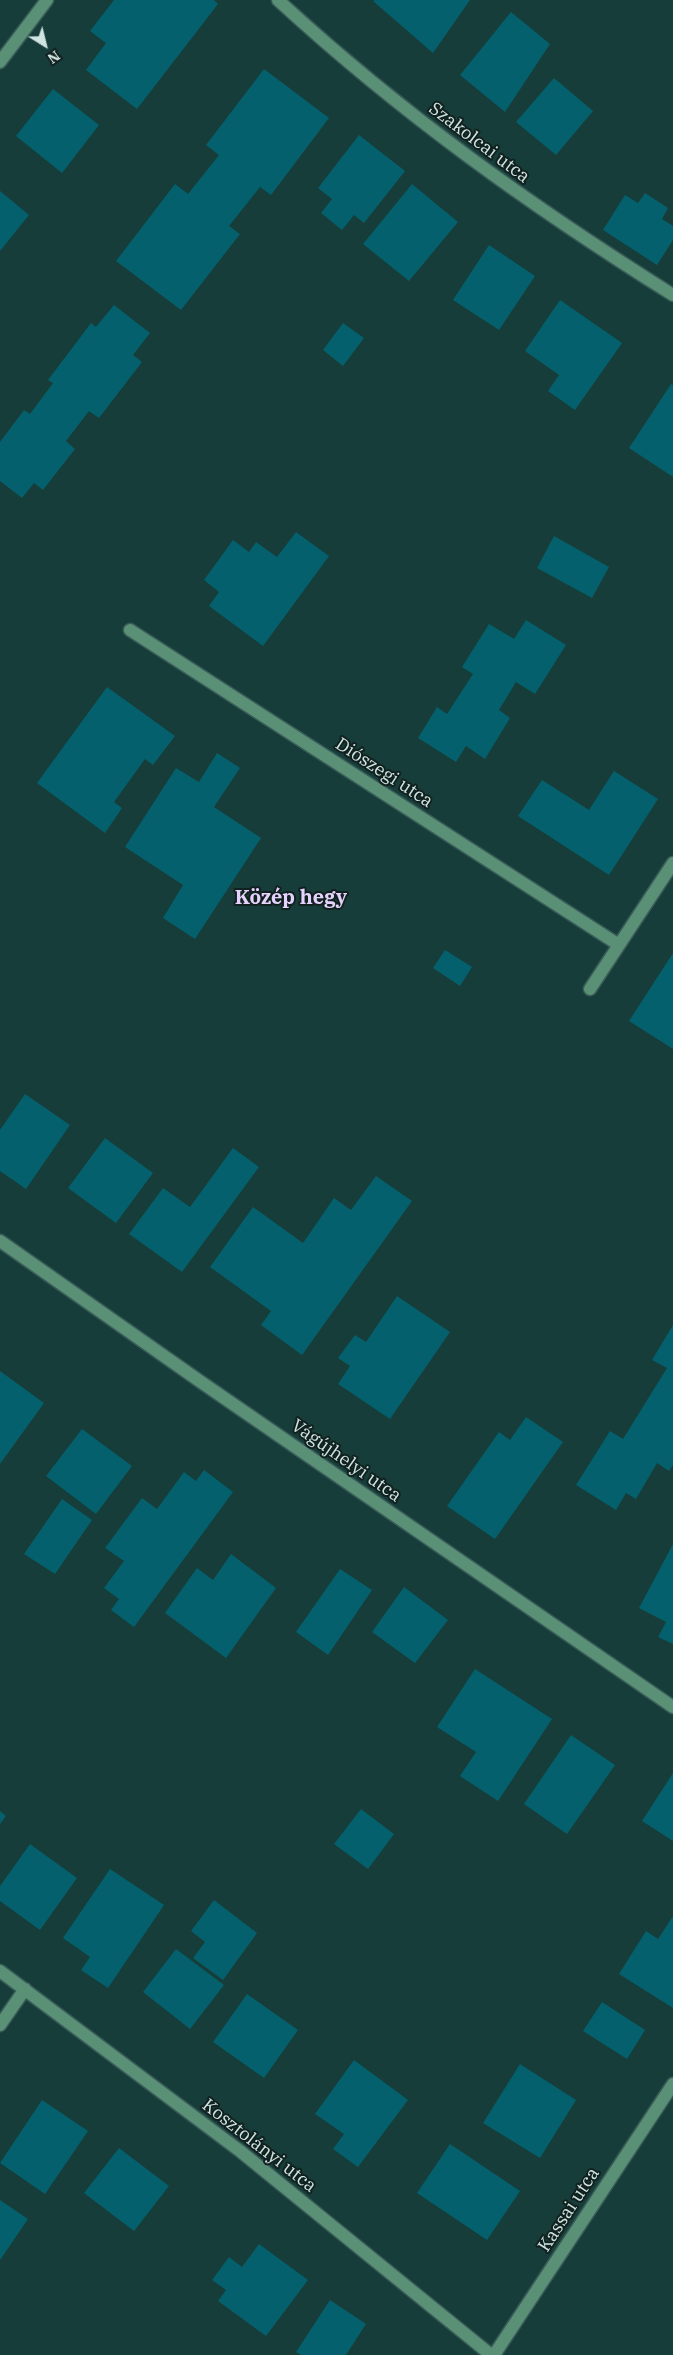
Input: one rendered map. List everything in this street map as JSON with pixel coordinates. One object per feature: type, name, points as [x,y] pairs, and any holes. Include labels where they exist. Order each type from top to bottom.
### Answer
[{"type":"street","points":[[0,62],[47,0]]},
{"type":"street","name":"Szakolcai utca","points":[[278,0],[390,98],[484,170],[581,237],[673,295]]},
{"type":"street","name":"Diószegi utca","points":[[130,630],[619,945]]},
{"type":"street","points":[[590,989],[673,863]]},
{"type":"street","name":"Vágújhelyi utca","points":[[0,1241],[673,1707]]},
{"type":"street","name":"Kosztolányi utca","points":[[0,1971],[240,2151],[492,2355]]},
{"type":"street","points":[[0,2025],[25,1989]]},
{"type":"street","name":"Kassai utca","points":[[492,2355],[673,2084]]},
{"type":"building","points":[[114,0],[214,0],[218,4],[137,109],[86,70],[106,43],[90,31]]},
{"type":"building","points":[[470,0],[433,53],[373,1]]},
{"type":"building","points":[[511,12],[550,44],[505,112],[460,75]]},
{"type":"building","points":[[264,69],[329,118],[271,195],[260,187],[229,226],[240,234],[181,310],[116,261],[175,184],[188,194],[219,155],[206,145]]},
{"type":"building","points":[[554,78],[593,111],[556,155],[516,122]]},
{"type":"building","points":[[53,89],[99,125],[62,173],[16,136]]},
{"type":"building","points":[[359,135],[405,171],[364,223],[354,215],[342,230],[321,213],[332,199],[318,188]]},
{"type":"building","points":[[412,184],[458,222],[409,281],[363,244]]},
{"type":"building","points":[[0,191],[29,215],[0,251]]},
{"type":"building","points":[[645,193],[668,208],[662,219],[673,226],[673,240],[657,265],[603,230],[625,195],[638,203]]},
{"type":"building","points":[[489,245],[535,276],[499,330],[453,300]]},
{"type":"building","points":[[560,300],[622,343],[575,410],[548,391],[559,375],[525,351]]},
{"type":"building","points":[[114,305],[150,333],[133,355],[142,362],[99,418],[89,411],[66,441],[75,449],[43,490],[34,483],[22,498],[0,481],[0,442],[24,410],[30,414],[53,383],[48,380],[91,323],[96,327]]},
{"type":"building","points":[[343,323],[364,338],[343,366],[323,350]]},
{"type":"building","points":[[671,384],[673,385],[673,477],[629,448]]},
{"type":"building","points":[[296,532],[329,556],[263,646],[209,606],[219,592],[204,580],[233,540],[249,552],[256,542],[277,557]]},
{"type":"building","points":[[554,536],[609,567],[592,598],[537,568]]},
{"type":"building","points":[[526,620],[566,645],[535,694],[516,682],[499,710],[510,718],[485,759],[466,746],[456,762],[418,738],[437,707],[447,714],[473,674],[462,667],[489,624],[514,639]]},
{"type":"building","points":[[107,687],[175,736],[153,765],[145,759],[114,802],[122,808],[105,833],[37,783]]},
{"type":"building","points":[[217,753],[240,768],[214,807],[261,838],[195,939],[163,918],[183,885],[125,847],[176,768],[199,782]]},
{"type":"building","points":[[614,771],[658,799],[609,875],[518,816],[542,780],[589,810]]},
{"type":"building","points":[[445,950],[472,967],[460,986],[433,968]]},
{"type":"building","points":[[673,953],[673,1049],[629,1021]]},
{"type":"building","points":[[25,1094],[70,1125],[26,1189],[0,1171],[0,1130]]},
{"type":"building","points":[[105,1138],[153,1173],[116,1223],[68,1188]]},
{"type":"building","points":[[233,1148],[259,1167],[182,1272],[129,1234],[163,1188],[190,1207]]},
{"type":"building","points":[[376,1176],[412,1201],[302,1355],[261,1325],[271,1311],[210,1267],[253,1207],[303,1243],[334,1198],[351,1210]]},
{"type":"building","points":[[397,1296],[450,1332],[390,1419],[338,1384],[350,1366],[338,1358],[355,1335],[366,1342]]},
{"type":"building","points":[[673,1325],[673,1465],[669,1471],[657,1463],[636,1499],[626,1493],[616,1510],[576,1485],[610,1431],[623,1439],[667,1368],[652,1360]]},
{"type":"building","points":[[0,1371],[44,1403],[0,1464]]},
{"type":"building","points":[[526,1417],[563,1442],[495,1539],[447,1506],[499,1432],[510,1440]]},
{"type":"building","points":[[82,1429],[132,1466],[96,1514],[46,1476]]},
{"type":"building","points":[[204,1470],[233,1492],[134,1627],[111,1610],[119,1599],[104,1588],[124,1561],[105,1548],[142,1498],[157,1509],[184,1472],[196,1481]]},
{"type":"building","points":[[62,1499],[92,1520],[55,1574],[24,1554]]},
{"type":"building","points":[[673,1544],[673,1644],[658,1637],[666,1622],[639,1608]]},
{"type":"building","points":[[231,1554],[276,1588],[226,1658],[165,1613],[197,1568],[213,1580]]},
{"type":"building","points":[[340,1569],[372,1590],[328,1655],[296,1632]]},
{"type":"building","points":[[404,1587],[448,1620],[415,1663],[372,1632]]},
{"type":"building","points":[[475,1669],[552,1719],[498,1801],[460,1776],[476,1752],[437,1727]]},
{"type":"building","points":[[571,1735],[615,1765],[567,1834],[524,1804]]},
{"type":"building","points":[[673,1773],[673,1841],[642,1821]]},
{"type":"building","points":[[361,1809],[394,1834],[368,1869],[334,1844]]},
{"type":"building","points":[[0,1811],[6,1816],[0,1824]]},
{"type":"building","points":[[30,1844],[77,1878],[40,1930],[0,1901],[0,1886]]},
{"type":"building","points":[[110,1869],[164,1905],[108,1988],[81,1970],[90,1957],[63,1938]]},
{"type":"building","points":[[214,1900],[257,1933],[223,1980],[193,1958],[205,1942],[191,1931]]},
{"type":"building","points":[[673,1916],[673,2008],[619,1974],[646,1931],[658,1939]]},
{"type":"building","points":[[176,1949],[224,1985],[190,2029],[143,1992]]},
{"type":"building","points":[[247,1994],[298,2030],[264,2078],[213,2042]]},
{"type":"building","points":[[602,2002],[645,2030],[627,2059],[583,2031]]},
{"type":"building","points":[[354,2060],[408,2100],[358,2167],[333,2149],[344,2134],[315,2114]]},
{"type":"building","points":[[520,2064],[576,2100],[540,2158],[483,2123]]},
{"type":"building","points":[[42,2100],[88,2131],[45,2194],[0,2163]]},
{"type":"building","points":[[450,2144],[520,2191],[487,2240],[417,2193]]},
{"type":"building","points":[[119,2148],[169,2186],[134,2231],[84,2193]]},
{"type":"building","points":[[0,2200],[28,2219],[0,2260]]},
{"type":"building","points":[[259,2244],[308,2280],[266,2336],[218,2301],[226,2290],[212,2280],[229,2257],[242,2267]]},
{"type":"building","points":[[330,2300],[366,2324],[346,2355],[301,2355],[296,2352]]},
{"type":"district","name":"Közép hegy","points":[[291,898]]}]
